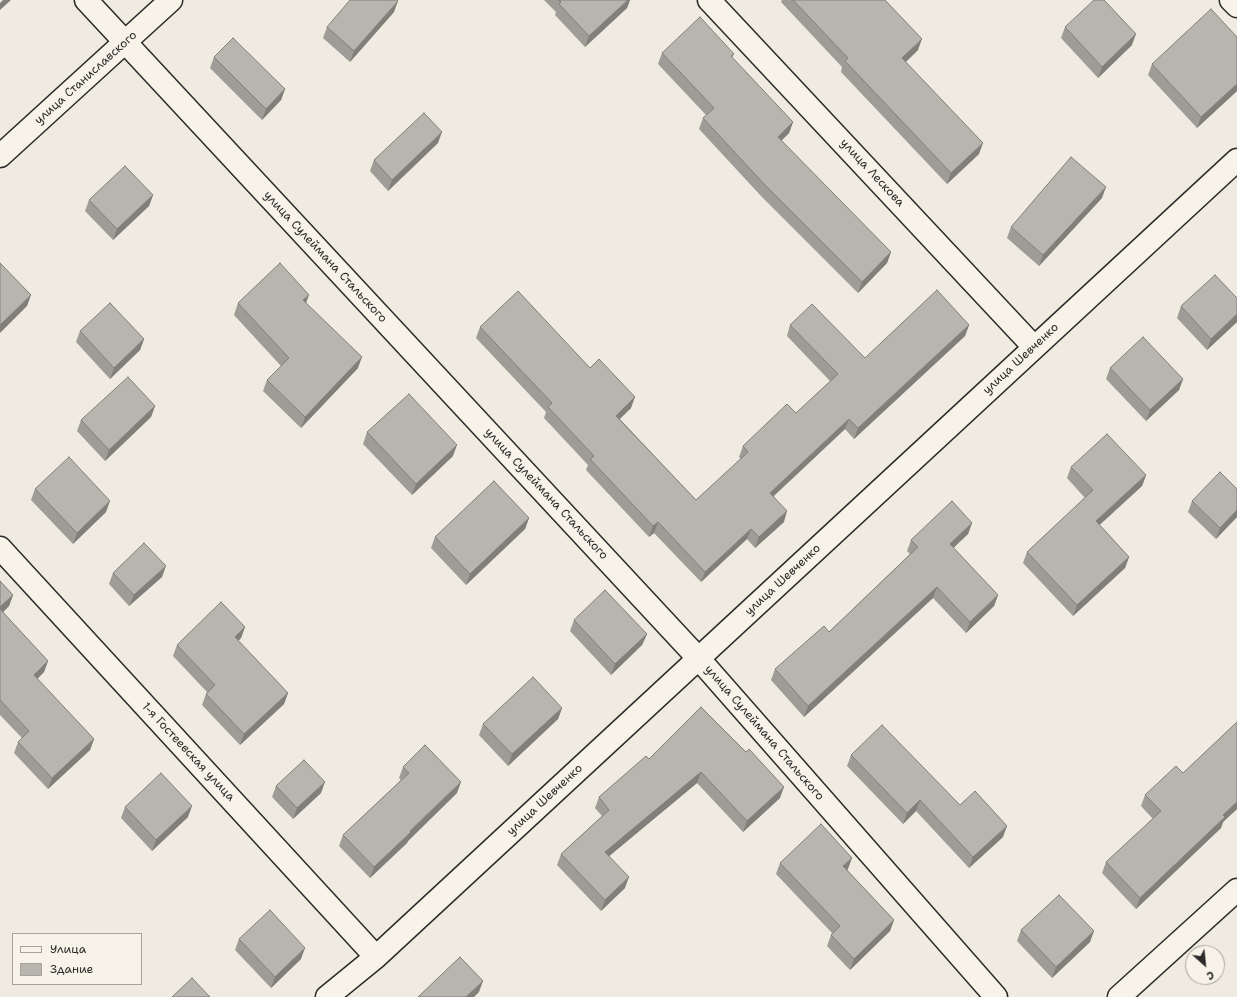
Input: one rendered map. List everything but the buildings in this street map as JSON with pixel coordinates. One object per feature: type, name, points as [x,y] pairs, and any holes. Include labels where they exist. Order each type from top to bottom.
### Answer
[{"type":"street","name":"улица Сулеймана Стальского","points":[[86,0],[699,659],[996,997]]},
{"type":"street","name":"улица Станиславского","points":[[0,156],[171,0]]},
{"type":"street","name":"улица Лескова","points":[[709,0],[1034,347]]},
{"type":"street","points":[[1231,0],[1237,6]]},
{"type":"street","name":"улица Шевченко","points":[[327,997],[376,957],[1237,160]]},
{"type":"street","name":"1-я Гостеевская улица","points":[[0,548],[376,957]]},
{"type":"street","points":[[1119,997],[1237,890]]}]
